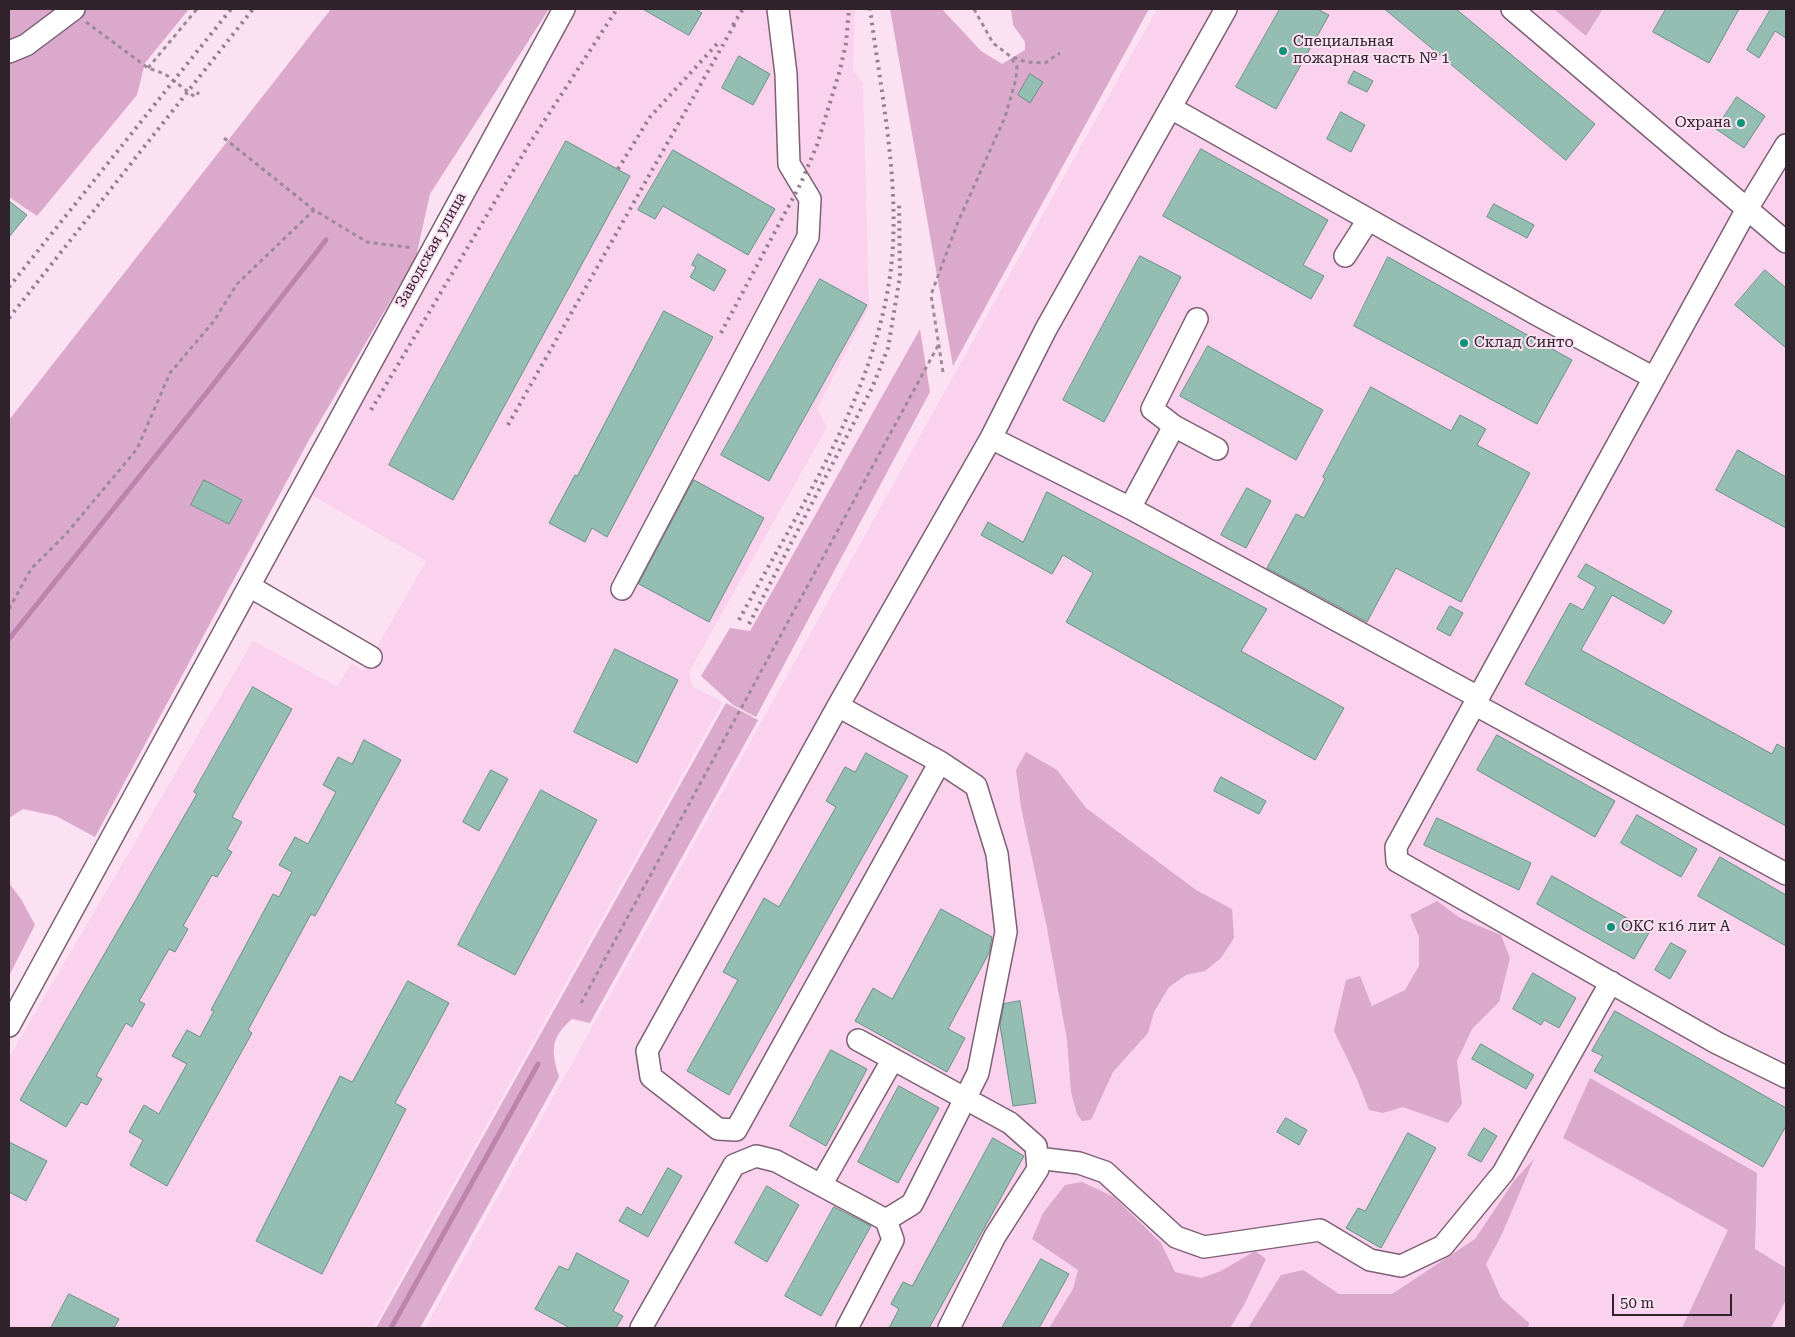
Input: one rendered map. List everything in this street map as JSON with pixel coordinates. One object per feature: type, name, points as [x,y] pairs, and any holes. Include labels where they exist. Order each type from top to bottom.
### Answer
[{"type":"street","name":"Заводская улица","points":[[9,1026],[564,9]]},
{"type":"street","points":[[622,589],[808,237],[810,199],[789,164],[786,74],[778,9]]},
{"type":"street","points":[[940,762],[736,1130],[718,1129],[651,1077],[647,1051],[838,706],[991,438],[1046,329],[1226,9]]},
{"type":"street","points":[[1512,9],[1786,242]]},
{"type":"street","points":[[9,52],[26,46],[80,13]]},
{"type":"street","points":[[1171,108],[1368,220],[1654,378]]},
{"type":"street","points":[[1786,145],[1747,209],[1396,847],[1397,861],[1717,1043],[1786,1078]]},
{"type":"street","points":[[1345,256],[1368,220]]},
{"type":"street","points":[[1197,319],[1152,409],[1174,426],[1217,449]]},
{"type":"street","points":[[1130,508],[1174,426]]},
{"type":"street","points":[[991,438],[1130,508],[1786,874]]},
{"type":"street","points":[[249,586],[371,657]]},
{"type":"street","points":[[838,706],[940,762],[976,786],[997,854],[1006,932],[978,1073],[912,1204],[886,1220]]},
{"type":"street","points":[[1037,1158],[1079,1163],[1105,1172],[1176,1238],[1204,1247],[1320,1230],[1370,1260],[1401,1266],[1443,1246],[1504,1173],[1611,982]]},
{"type":"street","points":[[858,1040],[1010,1123],[1036,1146],[1038,1169],[995,1236],[949,1328]]},
{"type":"street","points":[[821,1185],[893,1059]]},
{"type":"street","points":[[641,1328],[734,1165],[756,1156],[776,1161],[886,1220],[893,1240],[846,1328]]},
{"type":"path","points":[[148,68],[197,9]]},
{"type":"path","points":[[974,9],[993,43],[1010,56],[1026,62],[1045,62],[1060,53]]},
{"type":"path","points":[[80,13],[87,24],[148,68],[164,74],[195,97],[199,92]]},
{"type":"path","points":[[943,372],[940,342],[932,311],[931,295],[958,222],[1005,116],[1016,79],[1017,67],[1010,56]]},
{"type":"path","points":[[164,74],[168,69]]},
{"type":"path","points":[[224,138],[314,210],[367,242],[431,250]]},
{"type":"path","points":[[9,609],[30,569],[66,534],[137,449],[170,373],[214,321],[236,284],[314,210]]},
{"type":"path","points":[[581,1003],[940,342]]},
{"type":"shaded area","points":[[9,9],[189,9],[145,63],[137,95],[37,216],[9,197]]},
{"type":"shaded area","points":[[331,9],[549,9],[430,194],[416,257],[309,440],[95,837],[56,816],[23,809],[9,818],[9,420]]},
{"type":"shaded area","points":[[576,9],[855,9],[853,71],[863,83],[869,307],[817,409],[827,427],[689,672],[693,687],[723,702],[373,1328],[9,1328],[9,1057],[253,641],[337,686],[352,663],[363,671],[426,561],[310,494],[567,21]]},
{"type":"shaded area","points":[[890,9],[942,9],[981,51],[1002,64],[1025,50],[1025,42],[1013,25],[1011,9],[1149,9],[953,366]]},
{"type":"shaded area","points":[[1157,9],[1786,9],[1786,1328],[425,1328]]},
{"type":"shaded area","points":[[1554,9],[1603,9],[1586,36]]},
{"type":"shaded area","points":[[920,329],[930,392],[756,717],[733,705],[701,676],[730,628],[750,631]]},
{"type":"shaded area","points":[[726,703],[758,720],[590,1023],[572,1019],[556,1039],[554,1052],[559,1077],[420,1328],[376,1328]]},
{"type":"shaded area","points":[[1026,752],[1057,770],[1086,808],[1196,890],[1232,909],[1234,938],[1221,958],[1205,971],[1186,975],[1169,987],[1154,1012],[1148,1033],[1113,1072],[1091,1120],[1082,1121],[1077,1114],[1071,1092],[1067,1040],[1047,928],[1021,807],[1016,770]]},
{"type":"shaded area","points":[[9,883],[21,899],[35,925],[9,976]]},
{"type":"shaded area","points":[[1437,901],[1460,918],[1501,935],[1510,958],[1499,1002],[1472,1029],[1457,1061],[1462,1104],[1448,1123],[1403,1107],[1383,1113],[1369,1110],[1357,1079],[1334,1031],[1346,980],[1360,976],[1372,1006],[1405,990],[1419,966],[1419,937],[1410,915]]},
{"type":"shaded area","points":[[1590,1078],[1757,1173],[1755,1249],[1786,1268],[1786,1300],[1771,1328],[1682,1328],[1728,1230],[1563,1138]]},
{"type":"shaded area","points":[[1534,1159],[1502,1234],[1486,1264],[1501,1298],[1529,1323],[1528,1328],[1248,1328],[1281,1275],[1303,1270],[1339,1294],[1392,1294],[1475,1239],[1514,1181]]},
{"type":"shaded area","points":[[1082,1182],[1114,1197],[1161,1243],[1175,1272],[1201,1278],[1221,1271],[1255,1251],[1266,1259],[1244,1305],[1230,1328],[1049,1328],[1073,1289],[1078,1270],[1032,1239],[1043,1213],[1065,1185]]},
{"type":"building","points":[[643,9],[695,9],[702,13],[689,35]]},
{"type":"building","name":"Специальная пожарная часть № 1","points":[[1280,9],[1317,9],[1329,15],[1276,109],[1236,87]]},
{"type":"building","points":[[1385,9],[1456,9],[1595,124],[1566,160]]},
{"type":"building","points":[[1666,9],[1739,9],[1709,63],[1653,32]]},
{"type":"building","points":[[1771,9],[1786,9],[1786,38],[1775,31],[1759,58],[1747,50]]},
{"type":"building","points":[[739,56],[770,74],[753,105],[722,88]]},
{"type":"building","points":[[1354,71],[1373,81],[1367,92],[1348,83]]},
{"type":"building","points":[[1030,74],[1043,82],[1030,103],[1018,95]]},
{"type":"building","name":"Охрана","points":[[1737,97],[1765,116],[1744,148],[1716,129]]},
{"type":"building","points":[[1341,112],[1365,125],[1351,152],[1327,139]]},
{"type":"building","points":[[566,141],[630,176],[453,500],[389,465]]},
{"type":"building","points":[[1201,149],[1328,220],[1303,265],[1324,276],[1311,299],[1163,216]]},
{"type":"building","points":[[673,150],[775,209],[748,255],[663,206],[655,219],[638,210]]},
{"type":"building","points":[[9,201],[27,215],[9,237]]},
{"type":"building","points":[[1494,204],[1534,225],[1527,238],[1487,217]]},
{"type":"building","points":[[698,254],[726,270],[714,291],[690,277],[696,267],[692,265]]},
{"type":"building","points":[[1140,256],[1181,277],[1104,422],[1063,400]]},
{"type":"building","name":"Склад Синто","points":[[1388,257],[1572,360],[1537,424],[1354,326]]},
{"type":"building","points":[[1765,270],[1786,288],[1786,348],[1735,305]]},
{"type":"building","points":[[820,279],[867,305],[769,481],[721,455]]},
{"type":"building","points":[[664,311],[713,337],[607,537],[592,528],[585,542],[549,523],[575,475],[577,476]]},
{"type":"building","points":[[1208,346],[1323,410],[1296,460],[1180,396]]},
{"type":"building","points":[[1371,387],[1451,431],[1460,415],[1486,429],[1477,445],[1530,473],[1461,602],[1396,568],[1367,622],[1267,568],[1296,514],[1304,518],[1325,479],[1323,477]]},
{"type":"building","points":[[1738,450],[1786,477],[1786,528],[1716,490]]},
{"type":"building","points":[[204,480],[242,500],[229,524],[191,505]]},
{"type":"building","points":[[694,480],[764,518],[709,622],[639,584]]},
{"type":"building","points":[[1247,488],[1271,501],[1246,548],[1221,535]]},
{"type":"building","points":[[1047,492],[1267,609],[1241,651],[1344,708],[1315,760],[1066,622],[1093,573],[1063,555],[1052,574],[981,535],[988,522],[1023,542]]},
{"type":"building","points":[[1586,564],[1672,611],[1664,624],[1612,595],[1581,650],[1772,754],[1777,744],[1786,749],[1786,826],[1525,684],[1570,603],[1583,610],[1596,587],[1578,577]]},
{"type":"building","points":[[1450,606],[1463,613],[1450,636],[1437,629]]},
{"type":"building","points":[[615,649],[678,680],[637,763],[574,732]]},
{"type":"building","points":[[253,687],[292,709],[232,817],[242,822],[227,849],[232,852],[217,877],[212,875],[183,926],[188,929],[175,952],[169,949],[139,1001],[145,1004],[132,1027],[126,1023],[96,1076],[102,1079],[87,1105],[81,1102],[66,1127],[20,1100],[197,794],[194,792]]},
{"type":"building","points":[[1497,735],[1615,801],[1595,837],[1477,770]]},
{"type":"building","points":[[364,740],[401,760],[315,916],[311,914],[248,1030],[252,1033],[167,1186],[130,1165],[143,1140],[129,1132],[144,1105],[159,1114],[187,1064],[172,1056],[187,1030],[200,1037],[214,1011],[211,1010],[273,894],[279,897],[292,872],[279,865],[295,837],[308,844],[336,792],[323,785],[338,757],[352,764]]},
{"type":"building","points":[[866,753],[908,776],[729,1095],[687,1071],[738,980],[723,972],[764,898],[779,907],[836,807],[826,801],[845,767],[855,772]]},
{"type":"building","points":[[491,770],[508,779],[479,831],[463,822]]},
{"type":"building","points":[[1221,777],[1266,801],[1259,814],[1214,791]]},
{"type":"building","points":[[541,790],[597,820],[515,975],[458,945]]},
{"type":"building","points":[[1637,815],[1697,849],[1681,877],[1621,843]]},
{"type":"building","points":[[1437,818],[1531,863],[1519,890],[1424,845]]},
{"type":"building","points":[[1720,857],[1786,895],[1786,946],[1698,896]]},
{"type":"building","name":"ОКС к16 лит А","points":[[1552,876],[1650,931],[1634,959],[1537,904]]},
{"type":"building","points":[[941,909],[992,937],[989,953],[948,1029],[965,1038],[947,1072],[855,1021],[873,988],[892,999]]},
{"type":"building","points":[[1671,943],[1686,951],[1670,979],[1655,970]]},
{"type":"building","points":[[1533,973],[1576,998],[1559,1028],[1544,1020],[1541,1025],[1513,1009]]},
{"type":"building","points":[[408,981],[449,1003],[395,1103],[406,1109],[322,1274],[256,1241],[340,1076],[352,1082]]},
{"type":"building","points":[[1020,1001],[1036,1103],[1013,1106],[1000,1025],[1004,1004]]},
{"type":"building","points":[[1615,1011],[1786,1108],[1786,1126],[1763,1167],[1594,1071],[1603,1056],[1592,1051]]},
{"type":"building","points":[[1481,1044],[1534,1075],[1526,1089],[1472,1059]]},
{"type":"building","points":[[831,1050],[867,1069],[826,1146],[790,1126]]},
{"type":"building","points":[[899,1086],[939,1108],[898,1183],[858,1162]]},
{"type":"building","points":[[1286,1118],[1307,1130],[1299,1145],[1277,1132]]},
{"type":"building","points":[[1484,1128],[1497,1136],[1481,1162],[1468,1155]]},
{"type":"building","points":[[1408,1133],[1436,1148],[1381,1248],[1346,1228],[1358,1208],[1365,1211]]},
{"type":"building","points":[[993,1138],[1024,1156],[929,1328],[889,1328],[899,1309],[891,1304],[903,1282],[912,1286]]},
{"type":"building","points":[[9,1142],[47,1161],[26,1201],[9,1192]]},
{"type":"building","points":[[668,1168],[682,1176],[648,1237],[619,1221],[627,1207],[641,1215]]},
{"type":"building","points":[[767,1186],[799,1205],[767,1262],[735,1243]]},
{"type":"building","points":[[834,1207],[871,1226],[821,1316],[785,1296]]},
{"type":"building","points":[[577,1253],[629,1281],[613,1311],[623,1316],[616,1328],[570,1328],[535,1309],[559,1266],[568,1270]]},
{"type":"building","points":[[1041,1259],[1069,1274],[1039,1328],[1002,1328]]},
{"type":"building","points":[[69,1294],[119,1319],[114,1328],[51,1328]]},
{"type":"waterway","points":[[9,639],[208,391],[326,240]]},
{"type":"waterway","points":[[391,1328],[538,1064]]},
{"type":"railway","points":[[9,287],[231,9]]},
{"type":"railway","points":[[9,318],[253,9]]},
{"type":"railway","points":[[371,410],[528,146],[617,9]]},
{"type":"railway","points":[[733,25],[743,9]]},
{"type":"railway","points":[[721,333],[801,183],[817,145],[840,70],[846,43],[849,9]]},
{"type":"railway","points":[[739,620],[830,454],[850,411],[867,367],[881,322],[890,276],[893,244],[892,176],[870,9]]},
{"type":"railway","points":[[508,425],[737,20]]},
{"type":"railway","points":[[618,169],[650,117],[717,44]]},
{"type":"railway","points":[[749,624],[872,388],[888,348],[900,276],[899,203]]},
{"type":"place","name":"Специальная пожарная часть № 1","points":[[1283,51]]},
{"type":"place","name":"Охрана","points":[[1741,123]]},
{"type":"place","name":"Склад Синто","points":[[1464,343]]},
{"type":"place","name":"ОКС к16 лит А","points":[[1611,927]]}]
